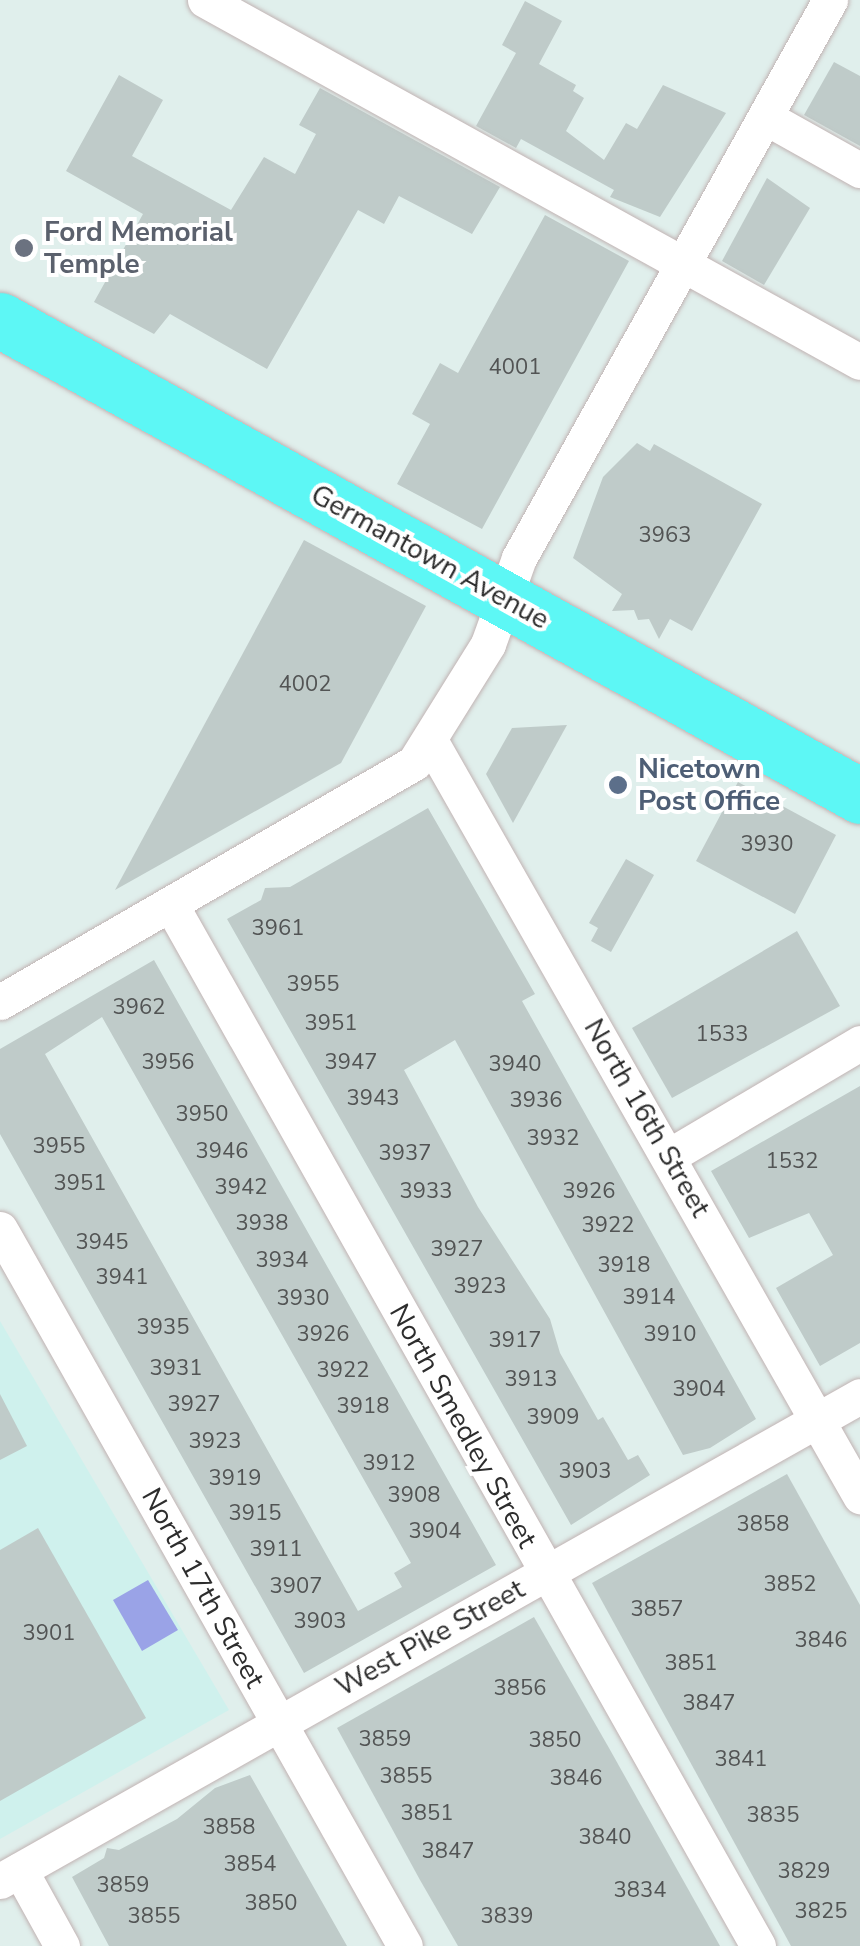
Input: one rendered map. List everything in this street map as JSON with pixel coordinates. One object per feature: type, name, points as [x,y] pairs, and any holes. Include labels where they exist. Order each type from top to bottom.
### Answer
[{"type":"main road","name":"Germantown Avenue","points":[[0,320],[860,796]]},
{"type":"street","points":[[205,0],[860,362]]},
{"type":"street","points":[[0,1002],[394,779],[431,742],[488,644],[519,558],[830,0]]},
{"type":"street","points":[[765,118],[860,170]]},
{"type":"street","name":"North 16th Street","points":[[431,742],[860,1496]]},
{"type":"street","name":"North Smedley Street","points":[[171,905],[758,1946]]},
{"type":"street","points":[[669,1156],[860,1044]]},
{"type":"street","name":"North 17th Street","points":[[0,1229],[406,1946]]},
{"type":"street","name":"West Pike Street","points":[[10,1876],[860,1396]]},
{"type":"street","points":[[10,1876],[62,1946]]},
{"type":"shaded area","points":[[0,1321],[229,1710],[0,1839]]},
{"type":"shaded area","points":[[148,1580],[178,1630],[142,1651],[113,1600]]},
{"type":"building","points":[[525,1],[562,21],[539,64],[576,85],[573,91],[584,98],[566,131],[604,160],[626,123],[637,129],[663,85],[726,113],[660,217],[610,197],[614,190],[521,139],[516,148],[476,126],[516,53],[502,45]]},
{"type":"building","points":[[834,62],[860,76],[860,146],[804,115]]},
{"type":"building","points":[[119,75],[163,100],[132,156],[231,210],[264,157],[295,174],[316,134],[299,125],[320,88],[500,187],[472,234],[399,196],[384,224],[358,210],[267,369],[170,314],[154,334],[94,302],[143,214],[66,171]]},
{"type":"building","points":[[767,178],[810,208],[764,285],[722,261]]},
{"type":"building","points":[[545,215],[629,261],[482,529],[397,484],[430,424],[412,414],[440,363],[458,373]]},
{"type":"building","points":[[637,443],[650,451],[654,444],[762,504],[692,631],[670,619],[659,639],[649,619],[638,620],[634,610],[612,611],[622,594],[573,558],[603,477]]},
{"type":"building","points":[[304,540],[426,606],[341,763],[115,890]]},
{"type":"building","points":[[567,725],[513,823],[486,774],[512,728]]},
{"type":"building","points":[[738,782],[836,835],[795,914],[696,861]]},
{"type":"building","points":[[428,808],[535,994],[522,1001],[756,1419],[710,1448],[683,1455],[455,1040],[404,1070],[478,1207],[550,1319],[560,1353],[598,1420],[603,1417],[628,1460],[638,1455],[650,1475],[571,1525],[227,919],[261,900],[265,888],[290,887]]},
{"type":"building","points":[[626,859],[654,875],[611,952],[591,941],[598,928],[589,923]]},
{"type":"building","points":[[797,931],[840,1006],[672,1098],[632,1028]]},
{"type":"building","points":[[154,960],[496,1565],[304,1673],[0,1134],[0,1049]],"holes":[[[102,1017],[411,1563],[394,1573],[402,1587],[358,1611],[45,1054]]]},
{"type":"building","points":[[860,1086],[860,1343],[820,1366],[776,1288],[833,1255],[809,1213],[749,1238],[711,1171]]},
{"type":"building","points":[[0,1394],[27,1446],[0,1460]]},
{"type":"building","points":[[787,1474],[860,1605],[860,1946],[791,1946],[592,1583]]},
{"type":"building","points":[[38,1528],[146,1718],[0,1801],[0,1550]]},
{"type":"building","points":[[534,1617],[720,1946],[458,1946],[420,1880],[337,1728]]},
{"type":"building","points":[[250,1775],[347,1946],[109,1946],[72,1877],[104,1858],[107,1848],[119,1850],[177,1819],[215,1788]]},
{"type":"place","name":"Ford Memorial Temple","points":[[24,248]]},
{"type":"place","name":"Nicetown Post Office","points":[[618,785]]}]
